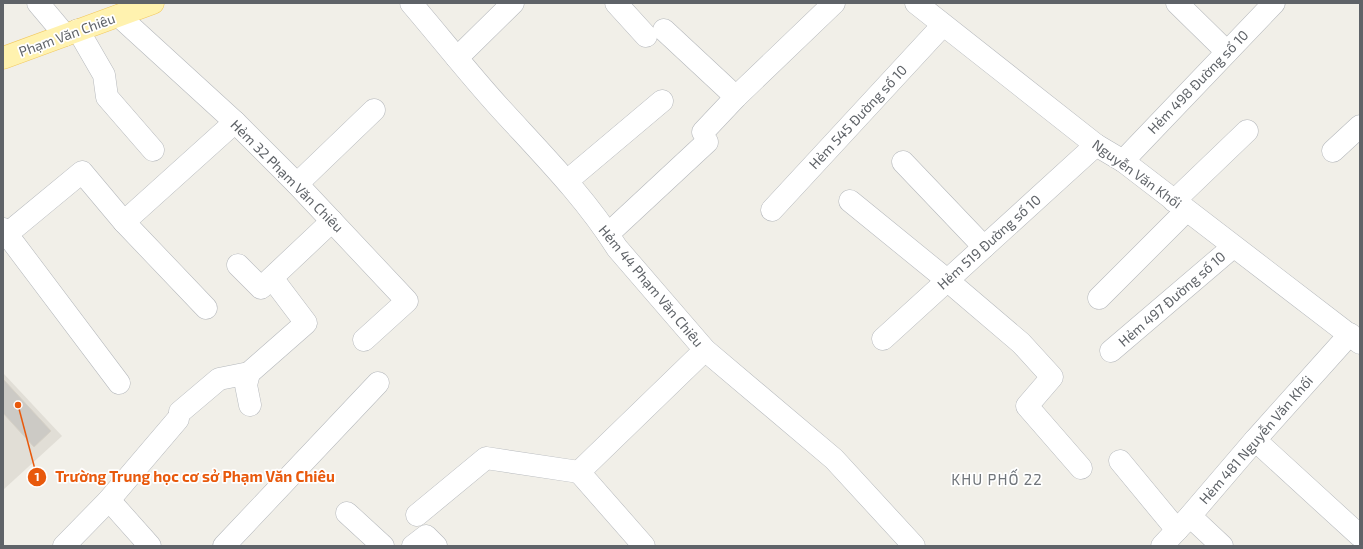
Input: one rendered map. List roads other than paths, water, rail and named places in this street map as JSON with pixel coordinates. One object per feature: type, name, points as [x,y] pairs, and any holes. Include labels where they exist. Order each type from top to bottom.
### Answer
[{"type":"main road","name":"Phạm Văn Chiêu","points":[[3,58],[153,3]]},
{"type":"street","points":[[38,3],[71,33],[104,75],[107,97],[153,150]]},
{"type":"street","name":"Hẻm 44 Phạm Văn Chiêu","points":[[411,3],[478,83],[567,181],[617,248],[704,350],[834,459],[914,546]]},
{"type":"street","points":[[457,58],[513,3]]},
{"type":"street","points":[[616,3],[736,97]]},
{"type":"street","points":[[608,234],[705,137],[736,97],[834,3]]},
{"type":"street","name":"Nguyễn Văn Khối","points":[[916,3],[1096,145],[1123,161],[1233,247],[1355,339]]},
{"type":"street","points":[[1177,3],[1226,52]]},
{"type":"street","name":"Hẻm 498 Đường số 10","points":[[1123,161],[1274,3]]},
{"type":"street","name":"Hẻm 32 Phạm Văn Chiêu","points":[[118,16],[235,122],[297,184],[407,301],[364,340]]},
{"type":"street","name":"Hẻm 545 Đường số 10","points":[[772,210],[943,25]]},
{"type":"street","points":[[567,181],[662,101]]},
{"type":"street","points":[[297,184],[374,110]]},
{"type":"street","points":[[124,222],[235,122]]},
{"type":"street","points":[[1332,151],[1360,126]]},
{"type":"street","points":[[1099,298],[1247,131]]},
{"type":"street","name":"Hẻm 519 Đường số 10","points":[[883,339],[1096,145]]},
{"type":"street","points":[[903,162],[984,247]]},
{"type":"street","points":[[119,383],[5,231],[82,172],[124,222],[206,308]]},
{"type":"street","points":[[850,201],[1021,343],[1052,377],[1027,406],[1081,468]]},
{"type":"street","points":[[238,266],[261,288],[332,221]]},
{"type":"street","name":"Hẻm 497 Đường số 10","points":[[1111,351],[1233,247]]},
{"type":"street","points":[[64,546],[109,500],[179,416],[219,379],[248,373],[306,323],[272,278]]},
{"type":"street","name":"Hẻm 481 Nguyễn Văn Khối","points":[[1162,546],[1184,523],[1255,440],[1355,339]]},
{"type":"street","points":[[579,472],[704,350]]},
{"type":"street","points":[[248,373],[246,386],[250,405]]},
{"type":"street","points":[[224,546],[378,383]]},
{"type":"street","points":[[1255,440],[1360,536]]},
{"type":"street","points":[[417,515],[486,458],[579,472],[644,546]]},
{"type":"street","points":[[1120,461],[1184,523],[1222,546]]},
{"type":"street","points":[[109,500],[150,546]]},
{"type":"street","points":[[346,514],[383,546]]},
{"type":"street","points":[[413,546],[426,536],[436,546]]},
{"type":"place","name":"Trường Trung học cơ sở Phạm Văn Chiêu","points":[[18,405]]},
{"type":"district","name":"KHU PHỐ 22","points":[[997,480]]}]
